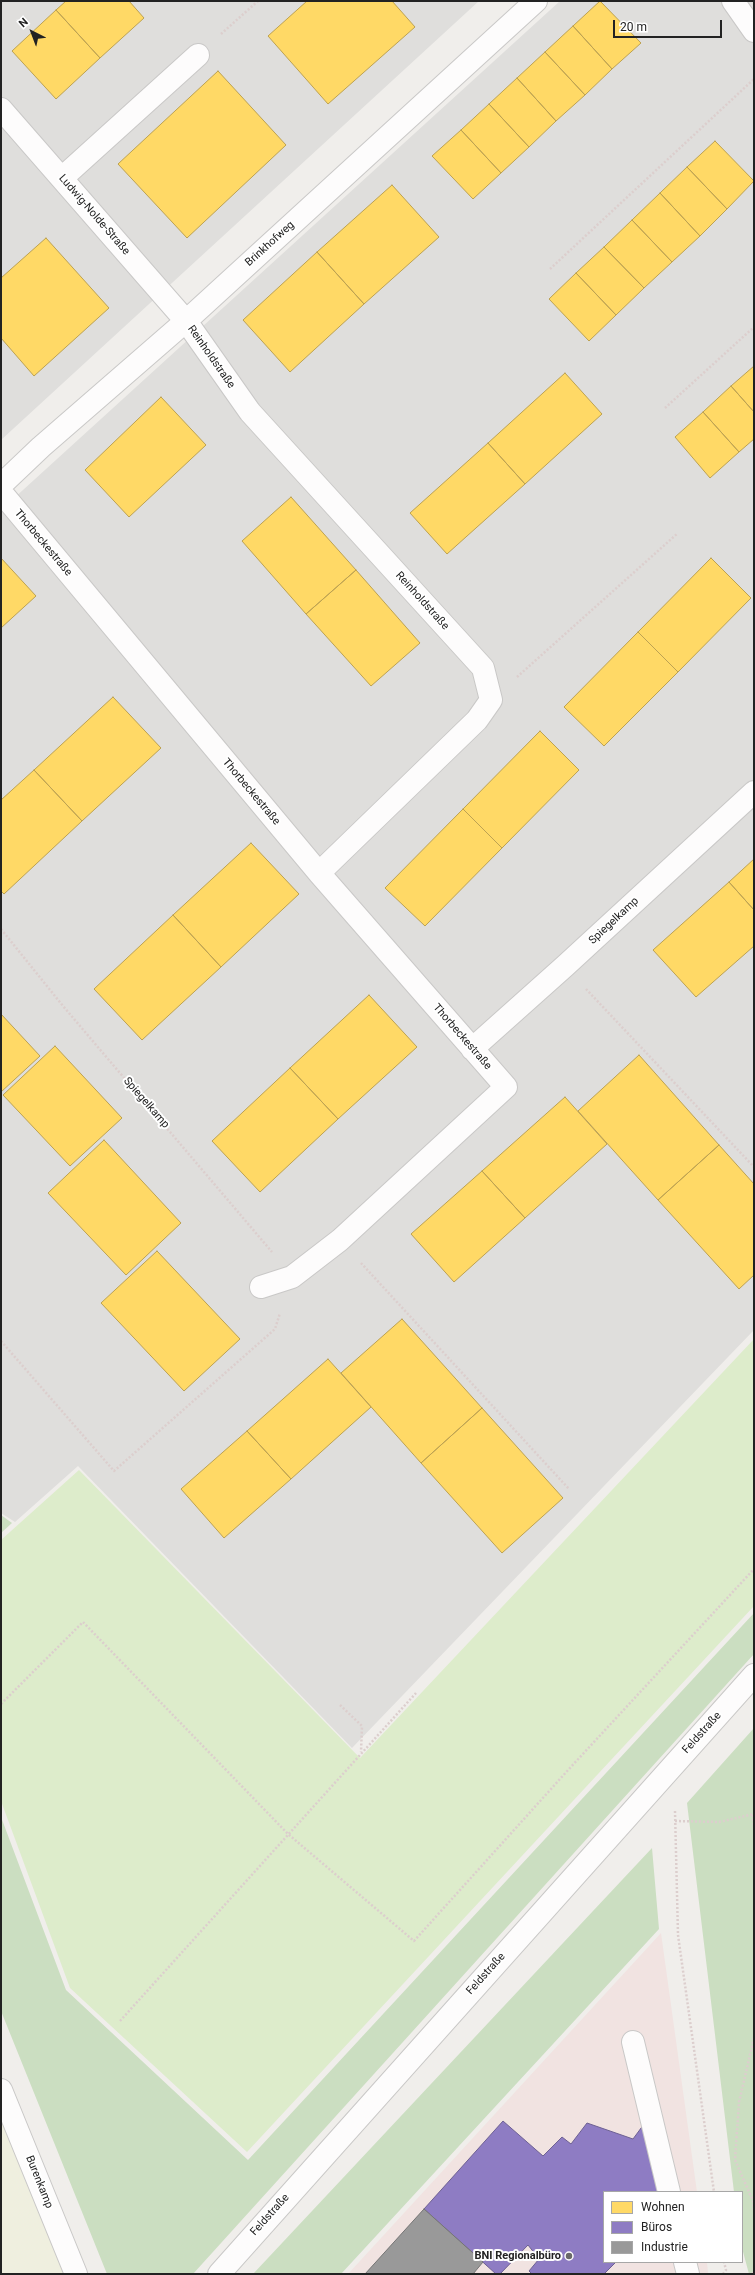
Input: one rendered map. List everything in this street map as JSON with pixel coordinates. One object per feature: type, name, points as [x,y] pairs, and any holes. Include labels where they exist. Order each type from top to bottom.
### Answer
[{"type":"street","name":"Brinkhofweg","points":[[1,485],[40,447],[186,321],[536,1]]},
{"type":"street","points":[[733,1],[754,31]]},
{"type":"street","points":[[62,178],[198,55]]},
{"type":"street","name":"Ludwig-Nolde-Straße","points":[[1,109],[186,321]]},
{"type":"street","name":"Reinholdstraße","points":[[186,321],[250,412],[483,668],[491,700]]},
{"type":"street","name":"Thorbeckestraße","points":[[1,492],[319,873],[506,1087],[340,1240]]},
{"type":"street","points":[[319,873],[477,720],[491,700]]},
{"type":"street","name":"Spiegelkamp","points":[[472,1049],[565,966],[754,792]]},
{"type":"street","points":[[261,1287],[292,1277],[340,1240]]},
{"type":"street","name":"Feldstraße","points":[[219,2274],[754,1675]]},
{"type":"street","points":[[633,2042],[669,2191]]},
{"type":"street","name":"Burenkamp","points":[[1,2090],[76,2274]]},
{"type":"street","points":[[685,2263],[688,2274]]},
{"type":"path","points":[[198,55],[258,1]]},
{"type":"path","points":[[550,268],[754,79]]},
{"type":"path","points":[[665,408],[754,327]]},
{"type":"path","points":[[491,700],[678,533]]},
{"type":"path","name":"Spiegelkamp","points":[[1,929],[63,1006],[257,1232],[292,1277]]},
{"type":"path","points":[[565,966],[754,1167]]},
{"type":"path","points":[[340,1240],[570,1489]]},
{"type":"path","points":[[1,1341],[114,1471],[275,1329],[292,1277]]},
{"type":"path","points":[[1,1704],[84,1622],[288,1834],[414,1941],[569,1769],[754,1569]]},
{"type":"path","points":[[120,2021],[361,1752],[416,1693]]},
{"type":"path","points":[[340,1705],[362,1726],[361,1752]]},
{"type":"path","points":[[714,2191],[678,1934],[675,1821],[720,1822],[753,1815],[754,1828]]},
{"type":"path","points":[[754,2038],[739,2102],[735,2160],[753,2201],[754,2212]]},
{"type":"path","points":[[723,2274],[726,2270],[724,2263]]},
{"type":"path","points":[[753,2274],[754,2269]]},
{"type":"shaded area","points":[[1,1],[479,1],[1,440]]},
{"type":"shaded area","points":[[560,1],[754,1],[754,1330],[352,1748],[78,1466],[15,1522],[1,1513],[1,510]]},
{"type":"shaded area","points":[[661,1933],[697,2191],[603,2191],[603,2263],[707,2263],[708,2273],[348,2274]]},
{"type":"green space","points":[[754,1339],[754,1606],[247,2152],[70,1988],[1,1801],[1,1540],[79,1470],[360,1758]]},
{"type":"green space","points":[[1,1515],[12,1523],[1,1533]]},
{"type":"green space","points":[[754,1613],[754,1654],[193,2274],[107,2274],[1,2011],[1,1817],[66,1990],[248,2160]]},
{"type":"green space","points":[[754,1728],[754,2274],[749,2274],[743,2252],[743,2191],[734,2191],[687,1803]]},
{"type":"green space","points":[[652,1848],[659,1929],[341,2274],[253,2274]]},
{"type":"green space","points":[[1,2110],[64,2274],[1,2274]]},
{"type":"building: Wohnen","points":[[66,1],[129,1],[144,18],[100,58],[56,10]]},
{"type":"building: Wohnen","points":[[307,1],[392,1],[415,27],[328,104],[268,36]]},
{"type":"building: Wohnen","points":[[600,1],[641,43],[612,69],[573,26]]},
{"type":"building: Wohnen","points":[[56,10],[100,58],[56,99],[12,51]]},
{"type":"building: Wohnen","points":[[573,26],[612,69],[585,95],[545,52]]},
{"type":"building: Wohnen","points":[[545,52],[585,95],[556,121],[517,78]]},
{"type":"building: Wohnen","points":[[218,71],[286,145],[187,238],[118,164]]},
{"type":"building: Wohnen","points":[[517,78],[556,121],[529,147],[489,104]]},
{"type":"building: Wohnen","points":[[489,104],[529,147],[501,173],[461,130]]},
{"type":"building: Wohnen","points":[[461,130],[501,173],[473,199],[432,156]]},
{"type":"building: Wohnen","points":[[715,141],[754,181],[727,209],[687,167]]},
{"type":"building: Wohnen","points":[[687,167],[727,209],[700,236],[660,193]]},
{"type":"building: Wohnen","points":[[392,185],[439,237],[364,304],[317,252]]},
{"type":"building: Wohnen","points":[[660,193],[700,236],[672,262],[632,220]]},
{"type":"building: Wohnen","points":[[632,220],[672,262],[644,288],[604,247]]},
{"type":"building: Wohnen","points":[[46,238],[109,308],[34,376],[1,338],[1,278]]},
{"type":"building: Wohnen","points":[[604,247],[644,288],[616,315],[576,273]]},
{"type":"building: Wohnen","points":[[317,252],[364,304],[290,372],[243,320]]},
{"type":"building: Wohnen","points":[[576,273],[616,315],[589,341],[549,299]]},
{"type":"building: Wohnen","points":[[754,366],[754,412],[731,386]]},
{"type":"building: Wohnen","points":[[565,373],[602,414],[525,484],[488,443]]},
{"type":"building: Wohnen","points":[[731,386],[754,412],[754,439],[739,452],[703,412]]},
{"type":"building: Wohnen","points":[[161,397],[206,445],[129,517],[85,470]]},
{"type":"building: Wohnen","points":[[703,412],[739,452],[710,478],[675,437]]},
{"type":"building: Wohnen","points":[[488,443],[525,484],[447,554],[410,513]]},
{"type":"building: Wohnen","points":[[291,497],[356,570],[306,614],[242,541]]},
{"type":"building: Wohnen","points":[[1,558],[36,596],[1,628]]},
{"type":"building: Wohnen","points":[[711,558],[751,598],[678,672],[638,632]]},
{"type":"building: Wohnen","points":[[356,570],[420,643],[371,686],[306,614]]},
{"type":"building: Wohnen","points":[[638,632],[678,672],[604,746],[564,707]]},
{"type":"building: Wohnen","points":[[113,697],[161,748],[82,821],[34,770]]},
{"type":"building: Wohnen","points":[[540,731],[579,770],[502,848],[463,809]]},
{"type":"building: Wohnen","points":[[34,770],[82,821],[4,894],[1,891],[1,800]]},
{"type":"building: Wohnen","points":[[463,809],[502,848],[425,926],[385,888]]},
{"type":"building: Wohnen","points":[[251,843],[299,894],[221,967],[173,915]]},
{"type":"building: Wohnen","points":[[754,859],[754,910],[729,882]]},
{"type":"building: Wohnen","points":[[729,882],[754,910],[754,946],[696,997],[653,950]]},
{"type":"building: Wohnen","points":[[173,915],[221,967],[142,1040],[94,989]]},
{"type":"building: Wohnen","points":[[369,995],[417,1047],[338,1119],[290,1068]]},
{"type":"building: Wohnen","points":[[1,1014],[40,1056],[1,1092]]},
{"type":"building: Wohnen","points":[[55,1046],[122,1118],[70,1166],[3,1095]]},
{"type":"building: Wohnen","points":[[639,1055],[719,1145],[658,1200],[578,1111]]},
{"type":"building: Wohnen","points":[[290,1068],[338,1119],[260,1192],[212,1141]]},
{"type":"building: Wohnen","points":[[565,1097],[607,1144],[525,1218],[482,1171]]},
{"type":"building: Wohnen","points":[[104,1140],[181,1223],[126,1275],[48,1193]]},
{"type":"building: Wohnen","points":[[719,1145],[754,1184],[754,1275],[739,1289],[658,1200]]},
{"type":"building: Wohnen","points":[[482,1171],[525,1218],[454,1282],[411,1234]]},
{"type":"building: Wohnen","points":[[157,1251],[240,1339],[184,1391],[101,1303]]},
{"type":"building: Wohnen","points":[[402,1319],[482,1408],[421,1463],[341,1373]]},
{"type":"building: Wohnen","points":[[328,1359],[371,1407],[291,1479],[247,1431]]},
{"type":"building: Wohnen","points":[[482,1408],[563,1498],[502,1553],[421,1463]]},
{"type":"building: Wohnen","points":[[247,1431],[291,1479],[224,1538],[181,1489]]},
{"type":"building: Büros","points":[[647,2120],[661,2191],[603,2191],[603,2263],[615,2263],[604,2274],[532,2274],[529,2271],[539,2259],[528,2245],[500,2274],[496,2274],[424,2209],[503,2121],[543,2156],[562,2137],[571,2144],[587,2123],[633,2139]]},
{"type":"building: Industrie","points":[[424,2209],[483,2262],[473,2274],[365,2274]]},
{"type":"place","name":"BNI Regionalbüro","points":[[569,2256]]}]
